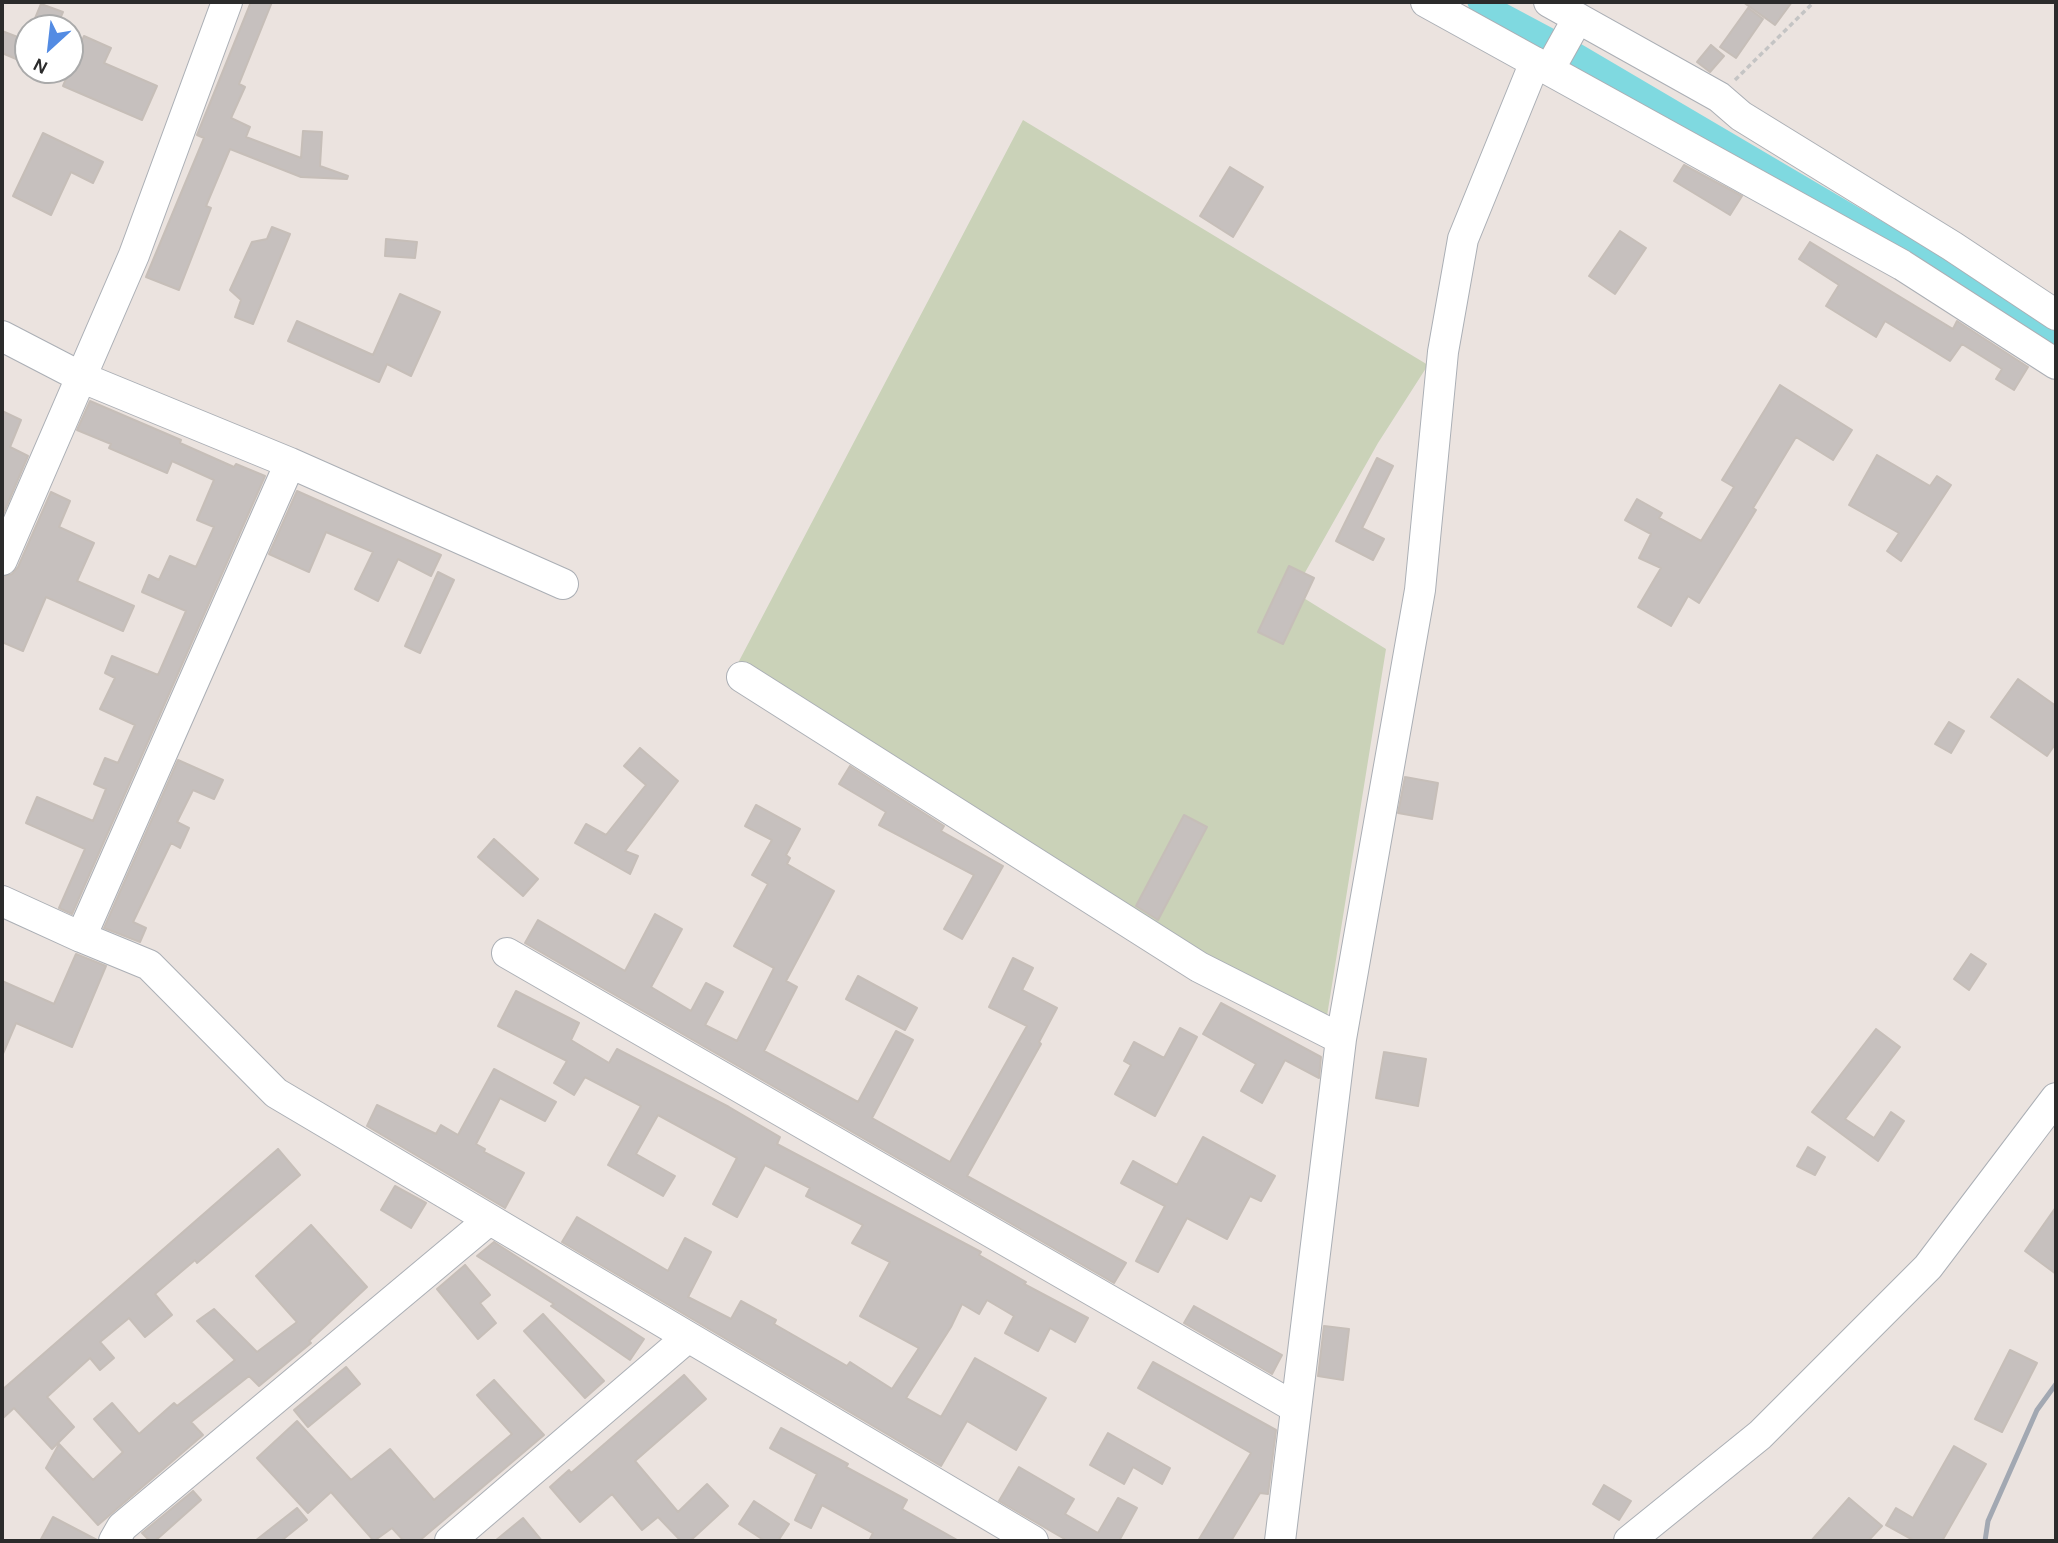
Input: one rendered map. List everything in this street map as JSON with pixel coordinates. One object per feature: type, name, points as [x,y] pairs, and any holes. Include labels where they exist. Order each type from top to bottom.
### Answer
[{"type":"street","points":[[2,560],[134,255],[227,2]]},
{"type":"street","points":[[1426,2],[1902,265],[2056,363]]},
{"type":"street","points":[[1549,2],[1718,96],[1741,116],[1952,246],[2056,315]]},
{"type":"street","points":[[1280,1541],[1341,1039],[1420,590],[1443,352],[1464,239],[1542,66],[1578,18]]},
{"type":"street","points":[[2,336],[83,378],[290,463],[563,584]]},
{"type":"street","points":[[81,937],[290,463]]},
{"type":"street","points":[[742,677],[1199,967],[1341,1039]]},
{"type":"street","points":[[2,901],[149,965],[276,1093],[1033,1541]]},
{"type":"street","points":[[508,953],[1296,1408]]},
{"type":"street","points":[[1629,1541],[1760,1435],[1928,1267],[2056,1098]]},
{"type":"street","points":[[114,1541],[122,1527],[489,1220]]},
{"type":"street","points":[[450,1541],[688,1337]]},
{"type":"path","points":[[1718,96],[1814,2]]},
{"type":"green space","points":[[1023,120],[1428,365],[1378,443],[1294,592],[1386,649],[1326,1022],[1216,963],[738,663]]},
{"type":"building","points":[[251,2],[272,2],[239,84],[245,87],[231,118],[250,127],[246,137],[301,158],[303,131],[322,132],[320,166],[348,176],[347,179],[301,177],[230,149],[206,206],[211,208],[179,290],[146,277],[204,138],[197,135]]},
{"type":"building","points":[[1743,2],[1792,2],[1775,25]]},
{"type":"building","points":[[41,4],[63,12],[62,14],[37,14]]},
{"type":"building","points":[[1748,8],[1763,19],[1736,58],[1720,47]]},
{"type":"building","points":[[2,31],[14,36],[14,58],[2,53]]},
{"type":"building","points":[[84,36],[111,48],[104,63],[157,86],[142,120],[63,86],[84,84]]},
{"type":"building","points":[[1711,45],[1724,56],[1710,72],[1697,62]]},
{"type":"building","points":[[43,133],[103,162],[93,183],[71,172],[51,215],[13,196]]},
{"type":"building","points":[[1684,165],[1742,196],[1730,215],[1674,181]]},
{"type":"building","points":[[1230,167],[1263,187],[1233,237],[1200,216]]},
{"type":"building","points":[[272,227],[290,234],[253,324],[235,317],[241,300],[230,290],[252,242],[267,239]]},
{"type":"building","points":[[1620,231],[1646,248],[1615,294],[1589,276]]},
{"type":"building","points":[[386,239],[417,242],[415,258],[385,256]]},
{"type":"building","points":[[1810,242],[1953,329],[1957,321],[2028,367],[2014,390],[1996,379],[2002,369],[1962,344],[1950,361],[1885,321],[1876,337],[1826,306],[1839,285],[1799,259]]},
{"type":"building","points":[[400,294],[440,312],[411,376],[387,364],[379,382],[288,341],[297,321],[373,355]]},
{"type":"building","points":[[1780,385],[1852,430],[1833,460],[1796,437],[1753,508],[1756,510],[1699,603],[1688,596],[1671,626],[1638,607],[1661,568],[1639,558],[1651,534],[1625,520],[1637,499],[1662,513],[1659,518],[1701,541],[1734,487],[1722,480]]},
{"type":"building","points":[[90,401],[181,440],[180,443],[234,467],[236,464],[265,476],[72,914],[59,908],[85,849],[26,823],[37,797],[93,821],[106,789],[94,784],[105,758],[118,763],[135,725],[100,709],[115,678],[105,673],[112,656],[158,675],[186,611],[142,592],[149,575],[159,580],[170,556],[196,567],[214,527],[197,520],[214,480],[172,461],[167,473],[109,448],[111,444],[77,430]]},
{"type":"building","points":[[2,411],[21,420],[10,447],[28,456],[2,517]]},
{"type":"building","points":[[1877,455],[1930,486],[1937,476],[1951,485],[1901,561],[1887,551],[1899,533],[1849,505]]},
{"type":"building","points":[[1377,458],[1393,466],[1362,528],[1384,539],[1373,560],[1336,541]]},
{"type":"building","points":[[297,491],[441,555],[431,576],[398,559],[378,601],[355,589],[373,552],[326,532],[309,572],[269,554]]},
{"type":"building","points":[[51,492],[70,501],[59,527],[94,543],[77,581],[134,606],[123,631],[46,597],[23,651],[2,642],[2,577],[12,574],[18,567]]},
{"type":"building","points":[[1289,566],[1314,578],[1283,644],[1258,632]]},
{"type":"building","points":[[438,572],[454,580],[420,653],[405,646]]},
{"type":"building","points":[[2018,679],[2056,706],[2056,743],[2047,756],[1991,717]]},
{"type":"building","points":[[1949,722],[1964,731],[1951,753],[1935,744]]},
{"type":"building","points":[[640,748],[678,781],[625,851],[638,856],[630,874],[575,843],[586,824],[606,835],[646,785],[624,766]]},
{"type":"building","points":[[178,760],[223,780],[214,799],[193,790],[177,822],[189,828],[180,848],[171,843],[133,922],[146,928],[140,942],[104,928]]},
{"type":"building","points":[[850,766],[944,826],[941,831],[1003,866],[962,939],[944,929],[974,875],[879,825],[886,812],[839,784]]},
{"type":"building","points":[[1405,777],[1438,783],[1432,819],[1398,813]]},
{"type":"building","points":[[756,805],[800,829],[786,855],[790,858],[787,864],[834,891],[786,981],[797,987],[764,1051],[858,1102],[896,1031],[913,1040],[872,1118],[950,1162],[1027,1026],[989,1007],[1013,958],[1033,968],[1022,990],[1057,1008],[1039,1042],[1041,1044],[967,1176],[1126,1263],[1114,1283],[525,943],[538,920],[625,971],[655,914],[682,929],[651,987],[691,1011],[706,983],[723,992],[705,1025],[737,1041],[774,968],[734,946],[768,884],[752,875],[772,840],[745,826]]},
{"type":"building","points":[[1184,815],[1207,827],[1158,920],[1136,906]]},
{"type":"building","points":[[494,839],[538,879],[523,896],[478,857]]},
{"type":"building","points":[[76,954],[106,966],[72,1047],[16,1023],[2,1056],[2,981],[54,1004]]},
{"type":"building","points":[[1971,954],[1986,964],[1969,990],[1954,979]]},
{"type":"building","points":[[858,976],[917,1008],[905,1030],[846,999]]},
{"type":"building","points":[[516,991],[579,1023],[571,1040],[609,1063],[617,1049],[729,1107],[780,1137],[777,1144],[981,1252],[979,1255],[1026,1282],[1024,1284],[1088,1318],[1075,1342],[1050,1328],[1038,1351],[1005,1333],[1014,1316],[987,1300],[979,1314],[962,1304],[951,1327],[906,1398],[941,1417],[975,1358],[1046,1398],[1016,1450],[967,1421],[941,1466],[562,1242],[577,1217],[668,1271],[685,1238],[711,1252],[688,1297],[731,1319],[741,1301],[776,1320],[774,1324],[847,1366],[850,1362],[892,1389],[919,1348],[860,1316],[890,1262],[852,1243],[863,1225],[806,1196],[810,1188],[765,1165],[737,1217],[713,1204],[737,1158],[658,1115],[636,1154],[675,1176],[663,1196],[608,1165],[641,1106],[585,1077],[574,1095],[554,1083],[567,1061],[498,1026]]},
{"type":"building","points":[[1221,1003],[1321,1057],[1319,1078],[1285,1060],[1262,1103],[1241,1091],[1256,1064],[1203,1034]]},
{"type":"building","points":[[1180,1028],[1197,1037],[1155,1116],[1115,1094],[1131,1065],[1124,1061],[1134,1042],[1164,1058]]},
{"type":"building","points":[[1876,1029],[1900,1047],[1845,1119],[1874,1138],[1891,1112],[1904,1121],[1878,1161],[1812,1112]]},
{"type":"building","points":[[1384,1052],[1426,1059],[1418,1106],[1376,1098]]},
{"type":"building","points":[[494,1069],[556,1102],[545,1121],[500,1098],[476,1144],[485,1149],[484,1152],[524,1173],[505,1208],[367,1126],[377,1105],[436,1134],[441,1125],[458,1135]]},
{"type":"building","points":[[1203,1137],[1275,1176],[1261,1201],[1250,1196],[1227,1239],[1187,1218],[1158,1272],[1136,1261],[1165,1206],[1121,1183],[1133,1161],[1177,1185]]},
{"type":"building","points":[[1808,1147],[1825,1157],[1815,1175],[1797,1166]]},
{"type":"building","points":[[278,1149],[300,1175],[197,1263],[195,1260],[155,1294],[172,1315],[145,1337],[129,1318],[100,1342],[114,1358],[100,1370],[90,1358],[47,1397],[74,1427],[52,1449],[14,1408],[2,1419],[2,1390]]},
{"type":"building","points":[[395,1186],[426,1203],[411,1228],[381,1210]]},
{"type":"building","points":[[2056,1207],[2056,1274],[2025,1251]]},
{"type":"building","points":[[311,1225],[367,1287],[309,1341],[311,1343],[259,1386],[249,1376],[191,1422],[203,1435],[98,1525],[46,1468],[59,1444],[93,1480],[123,1452],[94,1419],[112,1403],[139,1434],[174,1403],[177,1406],[235,1360],[197,1321],[214,1309],[257,1352],[297,1322],[256,1276]]},
{"type":"building","points":[[494,1242],[644,1339],[630,1360],[551,1306],[554,1304],[477,1256]]},
{"type":"building","points":[[465,1265],[490,1295],[480,1303],[496,1323],[478,1339],[437,1289]]},
{"type":"building","points":[[1194,1306],[1282,1355],[1272,1374],[1184,1323]]},
{"type":"building","points":[[543,1314],[604,1381],[585,1398],[524,1331]]},
{"type":"building","points":[[1324,1326],[1349,1329],[1343,1380],[1318,1376]]},
{"type":"building","points":[[2010,1350],[2037,1363],[2002,1432],[1975,1419]]},
{"type":"building","points":[[1153,1362],[1276,1430],[1268,1494],[1260,1493],[1231,1541],[1198,1541],[1251,1453],[1138,1388]]},
{"type":"building","points":[[346,1367],[360,1384],[308,1427],[294,1410]]},
{"type":"building","points":[[684,1375],[706,1399],[635,1461],[678,1512],[707,1484],[728,1506],[690,1541],[681,1541],[658,1517],[642,1530],[612,1494],[580,1522],[550,1487],[569,1470],[571,1473]]},
{"type":"building","points":[[494,1380],[544,1435],[419,1541],[404,1541],[392,1528],[374,1541],[331,1492],[308,1513],[257,1458],[297,1421],[351,1480],[390,1449],[434,1500],[512,1434],[477,1395]]},
{"type":"building","points":[[781,1428],[907,1500],[902,1509],[959,1541],[869,1541],[873,1533],[822,1505],[811,1528],[795,1520],[817,1474],[770,1448]]},
{"type":"building","points":[[1108,1433],[1170,1468],[1162,1484],[1133,1467],[1124,1484],[1090,1465]]},
{"type":"building","points":[[1954,1446],[1986,1464],[1942,1541],[1915,1541],[1886,1525],[1896,1508],[1913,1518]]},
{"type":"building","points":[[1019,1467],[1074,1499],[1065,1514],[1098,1533],[1118,1498],[1137,1508],[1119,1541],[1068,1541],[999,1501]]},
{"type":"building","points":[[1604,1485],[1631,1501],[1619,1520],[1593,1504]]},
{"type":"building","points":[[193,1491],[201,1500],[155,1541],[150,1541],[142,1533]]},
{"type":"building","points":[[1849,1498],[1882,1526],[1868,1541],[1811,1541]]},
{"type":"building","points":[[754,1501],[789,1524],[778,1541],[765,1541],[739,1524]]},
{"type":"building","points":[[297,1508],[307,1520],[281,1541],[255,1541]]},
{"type":"building","points":[[53,1517],[97,1540],[97,1541],[40,1541]]},
{"type":"building","points":[[523,1518],[542,1541],[495,1541]]},
{"type":"waterway","points":[[1479,2],[1565,48],[2056,337]]},
{"type":"railway","points":[[1985,1541],[1988,1521],[2037,1410],[2056,1384]]}]
